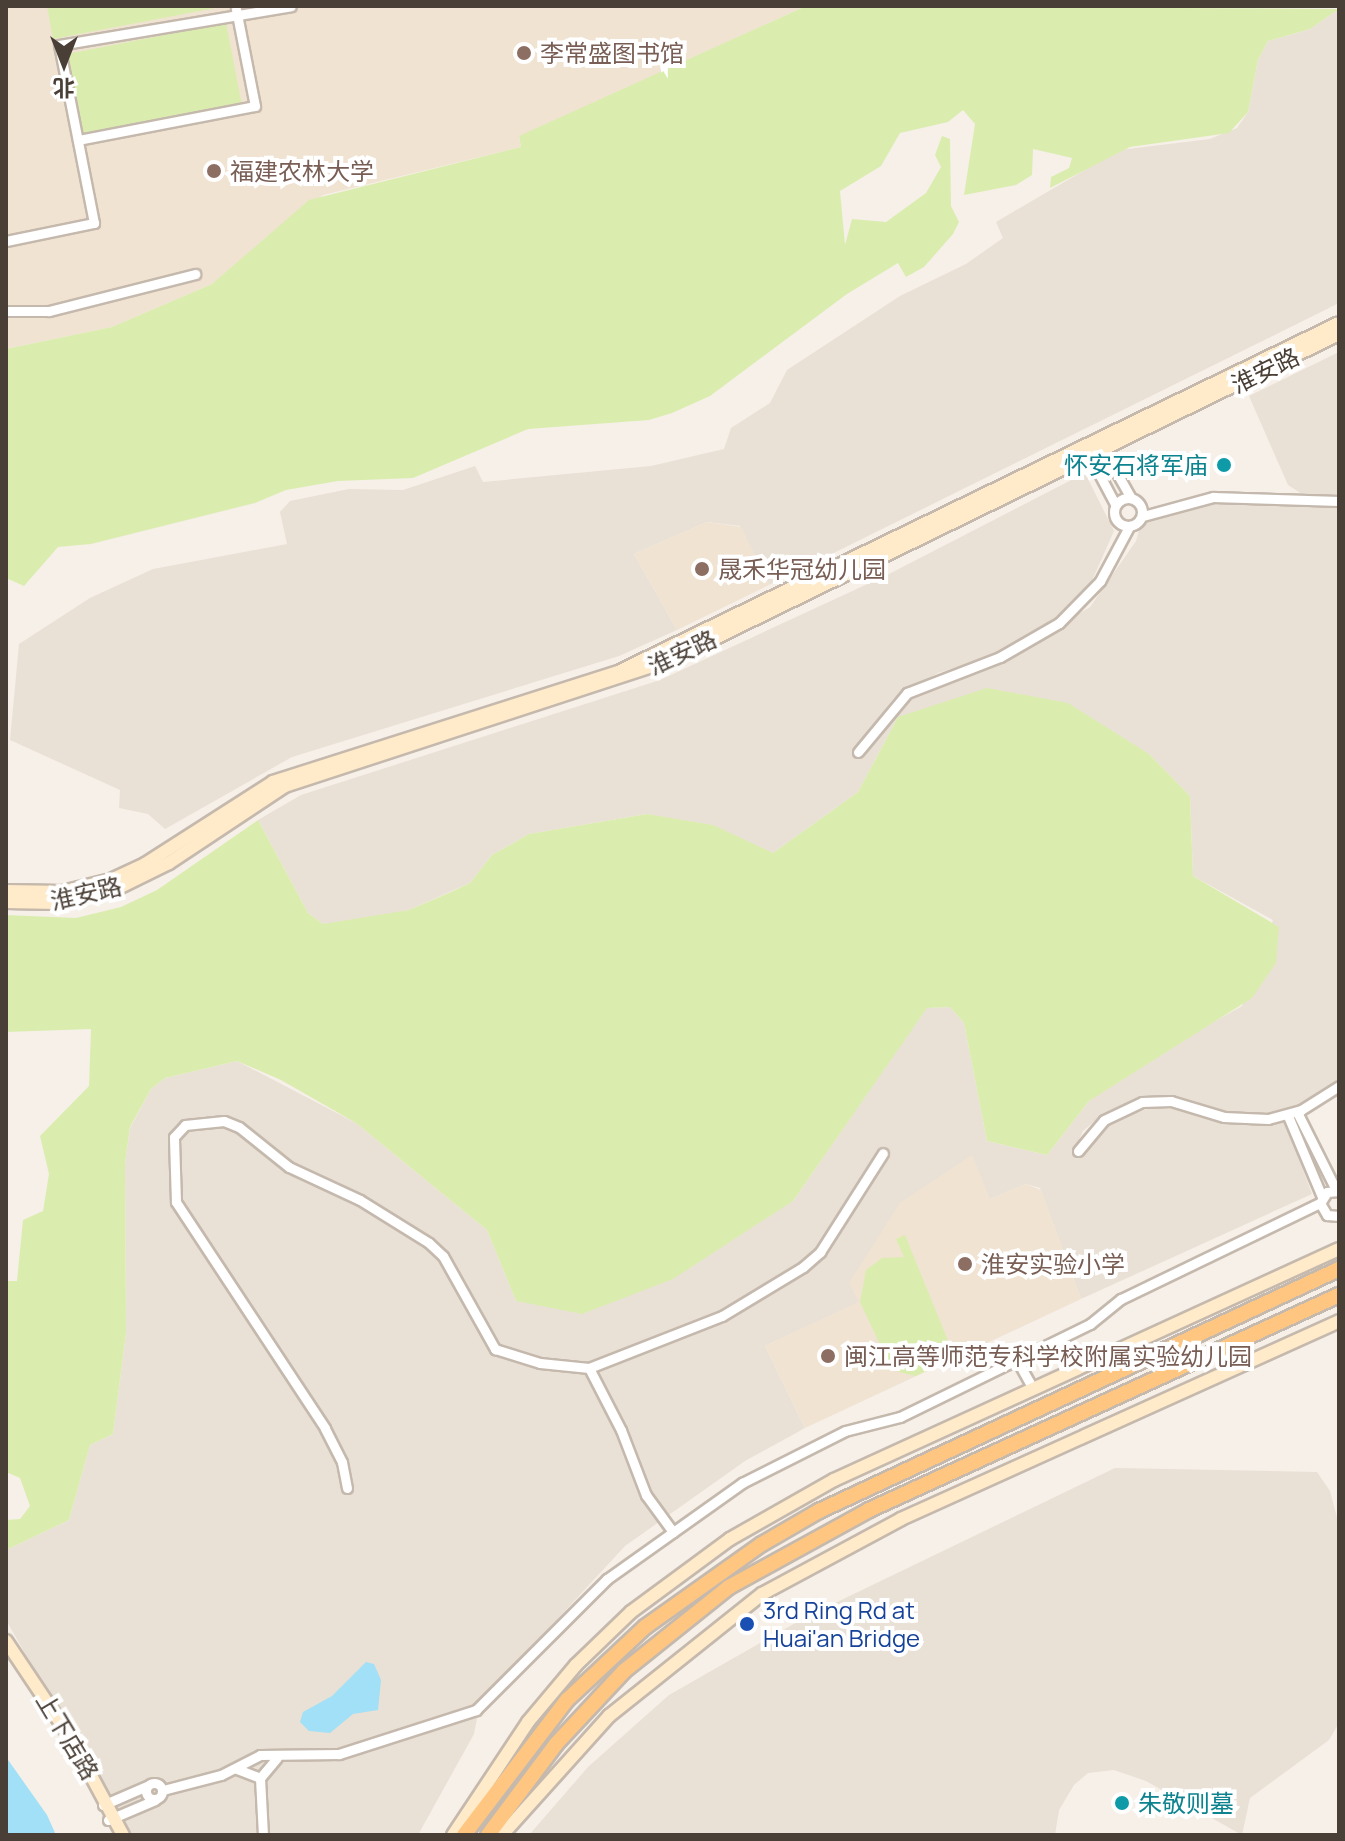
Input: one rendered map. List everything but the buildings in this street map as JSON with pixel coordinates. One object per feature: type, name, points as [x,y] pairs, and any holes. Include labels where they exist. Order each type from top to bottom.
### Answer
[{"type":"highway","points":[[464,1835],[567,1700],[645,1627],[762,1544],[819,1511],[1339,1269]]},
{"type":"highway","points":[[488,1835],[556,1744],[624,1671],[729,1587],[869,1510],[1339,1295]]},
{"type":"main road","name":"淮安路","points":[[1100,444],[1339,323]]},
{"type":"main road","name":"淮安路","points":[[6,891],[62,892],[130,873],[273,782],[355,752],[618,672],[1339,334]]},
{"type":"main road","name":"淮安路","points":[[6,902],[73,901],[136,881],[285,786],[670,660],[1087,450]]},
{"type":"main road","points":[[453,1835],[549,1695],[605,1635],[670,1581],[791,1502],[1339,1249]]},
{"type":"main road","points":[[502,1835],[609,1716],[694,1644],[781,1583],[901,1519],[1339,1321]]},
{"type":"main road","name":"上下店路","points":[[6,1641],[49,1701],[123,1835]]},
{"type":"main road","name":"上下店路","points":[[6,1648],[46,1705],[104,1805]]},
{"type":"main road","name":"上下店路","points":[[111,1818],[115,1835]]},
{"type":"street","points":[[6,241],[94,223],[59,45],[236,9],[247,15],[291,6]]},
{"type":"street","points":[[78,140],[255,106],[236,9]]},
{"type":"street","points":[[6,311],[49,311],[135,294],[195,274]]},
{"type":"street","points":[[1100,444],[1131,498],[1139,502],[1143,516]]},
{"type":"street","points":[[1087,450],[1115,504],[1116,520],[1129,527]]},
{"type":"street","points":[[858,752],[907,693],[934,678],[1000,657],[1059,623],[1100,581],[1129,527],[1143,516],[1213,497],[1339,501]]},
{"type":"street","points":[[1115,504],[1131,498]]},
{"type":"street","points":[[1078,1151],[1104,1120],[1142,1102],[1171,1101],[1238,1119],[1292,1114],[1339,1086]]},
{"type":"street","points":[[111,1818],[155,1800],[163,1790],[237,1769],[253,1757],[339,1754],[482,1707],[599,1586],[673,1532],[791,1455],[845,1431],[900,1417],[1090,1324],[1121,1299],[1337,1190],[1292,1114]]},
{"type":"street","points":[[1292,1114],[1327,1215],[1339,1216]]},
{"type":"street","points":[[347,1488],[342,1462],[325,1428],[176,1202],[174,1137],[185,1125],[224,1121],[239,1127],[289,1167],[360,1200],[429,1243],[443,1256],[495,1349],[540,1363],[589,1368],[722,1316],[803,1267],[820,1252],[883,1153]]},
{"type":"street","points":[[1017,1360],[1033,1389]]},
{"type":"street","points":[[589,1368],[621,1430],[646,1495],[673,1532]]},
{"type":"street","points":[[263,1835],[260,1778],[277,1758]]},
{"type":"street","points":[[237,1769],[260,1778]]},
{"type":"street","points":[[104,1805],[155,1782],[163,1790]]},
{"type":"street","points":[[147,1786],[146,1794],[155,1800]]},
{"type":"shaded area","name":"福建农林大学","points":[[6,6],[806,6],[519,137],[521,147],[323,195],[212,284],[112,327],[6,349]]},
{"type":"shaded area","points":[[1339,9],[1339,303],[769,585],[740,526],[707,522],[634,554],[677,630],[619,656],[292,757],[165,829],[148,814],[119,808],[120,790],[10,740],[19,644],[90,598],[153,569],[287,544],[280,512],[290,501],[349,489],[403,490],[475,466],[483,482],[651,466],[724,449],[731,428],[770,403],[787,370],[900,296],[966,264],[1003,238],[996,222],[1119,150],[1210,139],[1237,128],[1248,112],[1258,60],[1268,41],[1310,29]]},
{"type":"shaded area","points":[[1339,352],[1339,496],[1302,494],[1288,485],[1249,396]]},
{"type":"shaded area","points":[[1085,473],[1114,531],[1090,585],[1056,621],[993,656],[938,673],[894,698],[858,745],[859,757],[911,695],[993,665],[1090,607],[1136,541],[1140,527],[1151,518],[1209,503],[1339,508],[1339,1079],[1285,1114],[1270,1116],[1230,1114],[1169,1097],[1144,1098],[1102,1115],[1083,1131],[1074,1151],[1108,1123],[1164,1103],[1233,1122],[1285,1121],[1312,1194],[1081,1299],[1040,1188],[1026,1184],[990,1199],[860,1302],[765,1346],[805,1428],[745,1461],[625,1546],[480,1703],[474,1734],[418,1835],[128,1835],[6,1620],[6,1550],[69,1520],[90,1445],[113,1434],[126,1333],[125,1163],[130,1128],[151,1089],[165,1078],[237,1061],[356,1123],[487,1230],[516,1301],[793,1201],[926,1008],[950,1007],[964,1023],[987,1141],[1047,1155],[1089,1101],[1146,1060],[1242,1006],[1273,920],[1193,876],[1190,796],[1149,754],[898,717],[858,792],[773,853],[647,814],[529,834],[492,855],[470,883],[409,910],[357,922],[323,924],[308,913],[258,820],[301,795],[660,680],[887,575]]},
{"type":"shaded area","name":"晟禾华冠幼儿园","points":[[707,522],[741,527],[769,585],[677,630],[634,554]]},
{"type":"shaded area","name":"淮安实验小学","points":[[972,1155],[990,1199],[1026,1184],[1041,1190],[1081,1299],[805,1428],[765,1346],[859,1302],[849,1283],[900,1203]]},
{"type":"shaded area","points":[[1115,1468],[1317,1472],[1330,1491],[1339,1525],[1339,1723],[1329,1740],[1250,1798],[1242,1835],[1146,1781],[1114,1770],[1088,1773],[1074,1785],[1059,1810],[1055,1835],[529,1835],[588,1767],[669,1695],[804,1618]]},
{"type":"green space","points":[[47,6],[226,6],[53,39]]},
{"type":"green space","points":[[806,6],[1339,9],[1310,29],[1268,41],[1258,60],[1248,112],[1229,133],[1130,147],[1050,188],[1051,177],[1069,168],[1072,158],[1033,149],[1032,175],[1016,185],[964,195],[975,124],[963,110],[948,122],[900,133],[881,166],[840,191],[845,245],[852,219],[886,222],[926,193],[941,167],[935,155],[942,136],[950,139],[951,206],[959,222],[953,234],[924,267],[906,277],[898,263],[847,294],[710,396],[672,413],[649,420],[528,429],[413,478],[338,481],[286,490],[255,503],[91,544],[58,547],[24,586],[6,578],[6,349],[112,327],[212,284],[309,200],[521,147],[519,136]]},
{"type":"green space","points":[[226,23],[241,103],[83,133],[68,54]]},
{"type":"green space","points":[[987,688],[1068,703],[1149,754],[1190,796],[1193,876],[1279,927],[1276,963],[1252,998],[1089,1101],[1047,1155],[987,1141],[964,1023],[950,1007],[927,1008],[793,1201],[673,1279],[582,1314],[516,1301],[487,1230],[356,1123],[281,1080],[237,1061],[165,1078],[151,1089],[130,1127],[125,1163],[126,1333],[113,1434],[90,1445],[69,1520],[6,1550],[6,1520],[20,1519],[30,1506],[20,1478],[6,1472],[6,1281],[17,1281],[23,1220],[43,1211],[49,1174],[40,1136],[89,1086],[91,1029],[6,1032],[6,915],[76,918],[121,907],[157,890],[258,820],[308,913],[323,924],[409,910],[451,892],[470,883],[492,855],[529,834],[647,814],[713,825],[773,853],[858,792],[898,717]]},
{"type":"green space","points":[[905,1235],[949,1343],[944,1364],[915,1376],[892,1370],[860,1302],[866,1270],[882,1258],[904,1257],[896,1239]]},
{"type":"water","points":[[366,1662],[374,1664],[381,1680],[378,1710],[353,1714],[330,1733],[309,1731],[300,1722],[303,1712],[332,1696]]},
{"type":"water","points":[[6,1757],[47,1815],[56,1835],[6,1835]]},
{"type":"place","name":"李常盛图书馆","points":[[524,53]]},
{"type":"place","name":"福建农林大学","points":[[214,171]]},
{"type":"place","name":"怀安石将军庙","points":[[1224,465]]},
{"type":"place","name":"晟禾华冠幼儿园","points":[[702,569]]},
{"type":"place","name":"淮安实验小学","points":[[965,1264]]},
{"type":"place","name":"闽江高等师范专科学校附属实验幼儿园","points":[[828,1356]]},
{"type":"place","name":"3rd Ring Rd at Huai'an Bridge","points":[[747,1624]]},
{"type":"place","name":"朱敬则墓","points":[[1122,1803]]}]
